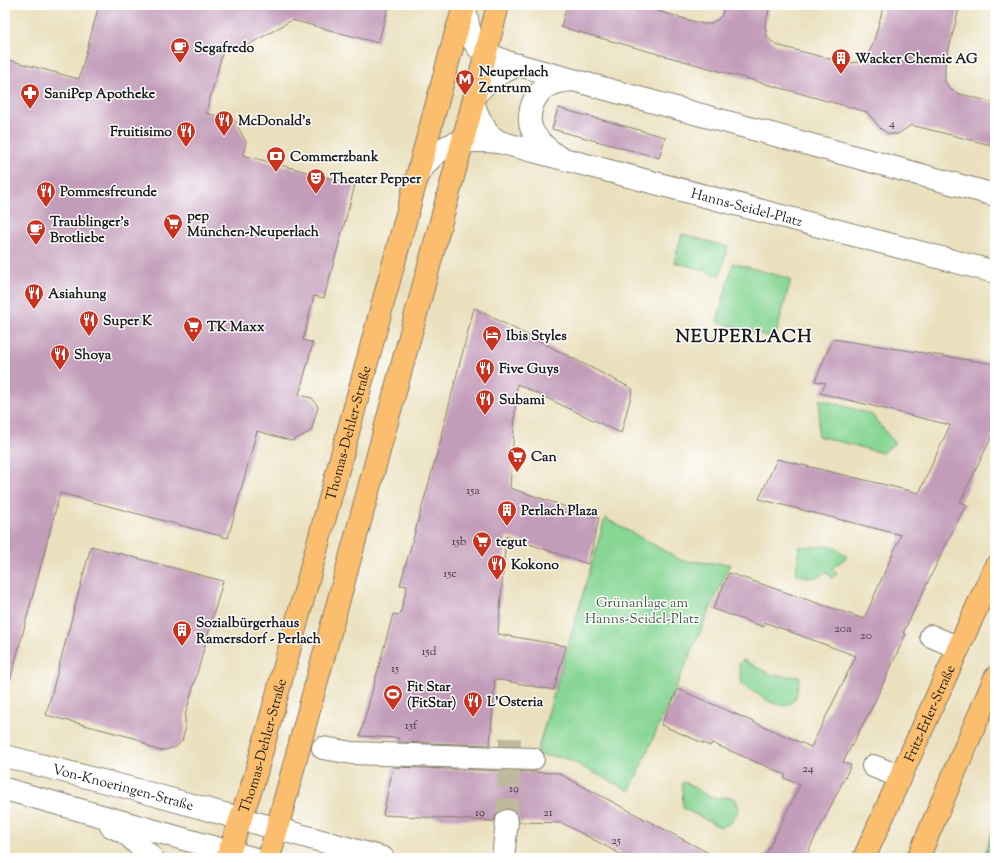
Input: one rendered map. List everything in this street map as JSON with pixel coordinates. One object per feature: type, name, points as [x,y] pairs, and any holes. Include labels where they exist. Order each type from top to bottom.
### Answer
[{"type":"main road","points":[[465,6],[471,19],[476,25],[481,27],[487,26],[497,12]]},
{"type":"main road","name":"Thomas-Dehler-Straße","points":[[228,855],[254,780],[465,6]]},
{"type":"main road","points":[[269,858],[462,141],[475,99],[497,12]]},
{"type":"main road","name":"Fritz-Erler-Straße","points":[[864,858],[995,567]]},
{"type":"main road","points":[[918,858],[995,678]]},
{"type":"street","points":[[465,6],[469,29],[475,43],[480,49],[486,53],[519,65],[995,195]]},
{"type":"street","points":[[475,99],[492,77],[519,65]]},
{"type":"street","points":[[558,158],[542,145],[532,131],[529,119],[534,99],[539,92],[552,84],[574,80]]},
{"type":"street","name":"Hanns-Seidel-Platz","points":[[475,99],[479,118],[488,134],[499,142]]},
{"type":"street","name":"Hanns-Seidel-Platz","points":[[419,173],[426,162],[435,153],[446,147],[462,141],[499,142],[995,272]]},
{"type":"street","points":[[931,636],[959,648]]},
{"type":"street","points":[[323,748],[352,753],[533,759]]},
{"type":"street","name":"Von-Knoeringen-Straße","points":[[5,756],[141,791],[277,830]]},
{"type":"street","points":[[873,766],[901,777]]},
{"type":"street","points":[[5,789],[228,855],[252,858]]},
{"type":"street","points":[[85,812],[127,834],[152,858]]},
{"type":"street","points":[[503,858],[507,821]]},
{"type":"street","points":[[277,830],[383,858]]},
{"type":"green space","points":[[682,234],[728,247],[720,275],[674,262]]},
{"type":"green space","points":[[733,263],[791,279],[775,338],[717,322]]},
{"type":"green space","points":[[820,399],[871,414],[895,443],[882,453],[818,436]]},
{"type":"green space","name":"Grünanlage am Hanns-Seidel-Platz","points":[[605,518],[683,561],[730,564],[630,791],[565,758],[536,755]]},
{"type":"green space","points":[[833,546],[847,557],[832,568],[837,574],[832,578],[827,572],[812,578],[796,574],[799,547]]},
{"type":"green space","points":[[743,660],[772,675],[800,677],[795,700],[785,706],[772,703],[742,685],[739,664]]},
{"type":"green space","points":[[685,782],[711,798],[730,797],[736,799],[739,809],[731,823],[720,827],[683,808],[682,783]]},
{"type":"green space","points":[[995,822],[995,855],[985,855]]},
{"type":"building","name":"pep München-Neuperlach","points":[[99,5],[389,5],[378,43],[292,20],[238,51],[224,47],[206,113],[235,121],[246,142],[243,155],[355,185],[324,298],[314,296],[303,340],[313,343],[299,395],[312,398],[318,407],[311,431],[292,441],[257,431],[228,538],[60,493],[10,681],[5,681],[5,59],[79,79]]},
{"type":"building","name":"Wacker Chemie AG","points":[[567,5],[637,5],[703,24],[710,24],[722,15],[724,5],[770,5],[765,26],[767,37],[776,45],[846,63],[864,62],[873,44],[884,5],[960,5],[945,64],[945,82],[950,89],[957,93],[995,103],[995,146],[911,125],[898,134],[889,134],[881,129],[867,112],[561,27]]},
{"type":"building","points":[[558,108],[665,137],[659,158],[552,129]]},
{"type":"building","name":"Perlach Plaza","points":[[474,308],[633,389],[621,433],[517,384],[510,488],[599,518],[588,564],[506,536],[498,634],[566,646],[554,690],[495,679],[490,745],[398,742],[399,738],[360,736],[393,614],[400,615],[407,586],[400,585],[442,436]]},
{"type":"building","points":[[833,339],[995,364],[995,430],[960,502],[966,504],[903,633],[906,634],[875,701],[843,762],[851,765],[805,858],[764,858],[800,785],[784,778],[786,775],[712,743],[710,746],[661,725],[678,689],[811,747],[856,656],[764,622],[764,627],[713,609],[729,573],[864,619],[901,535],[759,499],[777,459],[919,493],[950,425],[820,393],[826,383],[815,381]]},
{"type":"building","name":"Sozialbürgerhaus Ramersdorf - Perlach","points":[[91,546],[223,581],[185,716],[185,730],[182,741],[176,747],[161,751],[151,748],[138,739],[46,715]]},
{"type":"building","points":[[393,767],[558,773],[718,858],[628,858],[562,823],[519,822],[515,811],[509,809],[502,809],[497,813],[494,821],[383,815]]},
{"type":"tunnel","points":[[507,821],[510,738]]},
{"type":"place","name":"Segafredo","points":[[180,64]]},
{"type":"place","name":"Wacker Chemie AG","points":[[841,75]]},
{"type":"place","name":"Neuperlach Zentrum","points":[[465,96]]},
{"type":"place","name":"SaniPep Apotheke","points":[[30,110]]},
{"type":"place","name":"McDonald's","points":[[224,137]]},
{"type":"place","name":"Fruitisimo","points":[[186,148]]},
{"type":"place","name":"Commerzbank","points":[[276,173]]},
{"type":"place","name":"Theater Pepper","points":[[316,195]]},
{"type":"place","name":"Pommesfreunde","points":[[46,208]]},
{"type":"place","name":"pep München-Neuperlach","points":[[173,240]]},
{"type":"place","name":"Traublinger's Brotliebe","points":[[36,246]]},
{"type":"place","name":"Asiahung","points":[[34,310]]},
{"type":"place","name":"Super K","points":[[89,337]]},
{"type":"place","name":"TK Maxx","points":[[193,343]]},
{"type":"place","name":"Ibis Styles","points":[[492,352]]},
{"type":"place","name":"Shoya","points":[[60,371]]},
{"type":"place","name":"Five Guys","points":[[485,385]]},
{"type":"place","name":"Subami","points":[[485,416]]},
{"type":"place","name":"Can","points":[[517,473]]},
{"type":"place","name":"Perlach Plaza","points":[[507,527]]},
{"type":"place","name":"tegut","points":[[482,558]]},
{"type":"place","name":"Kokono","points":[[497,581]]},
{"type":"place","name":"Sozialbürgerhaus Ramersdorf - Perlach","points":[[182,647]]},
{"type":"place","name":"Fit Star (FitStar)","points":[[393,711]]},
{"type":"place","name":"L'Osteria","points":[[473,718]]},
{"type":"district","name":"NEUPERLACH","points":[[744,336]]}]
